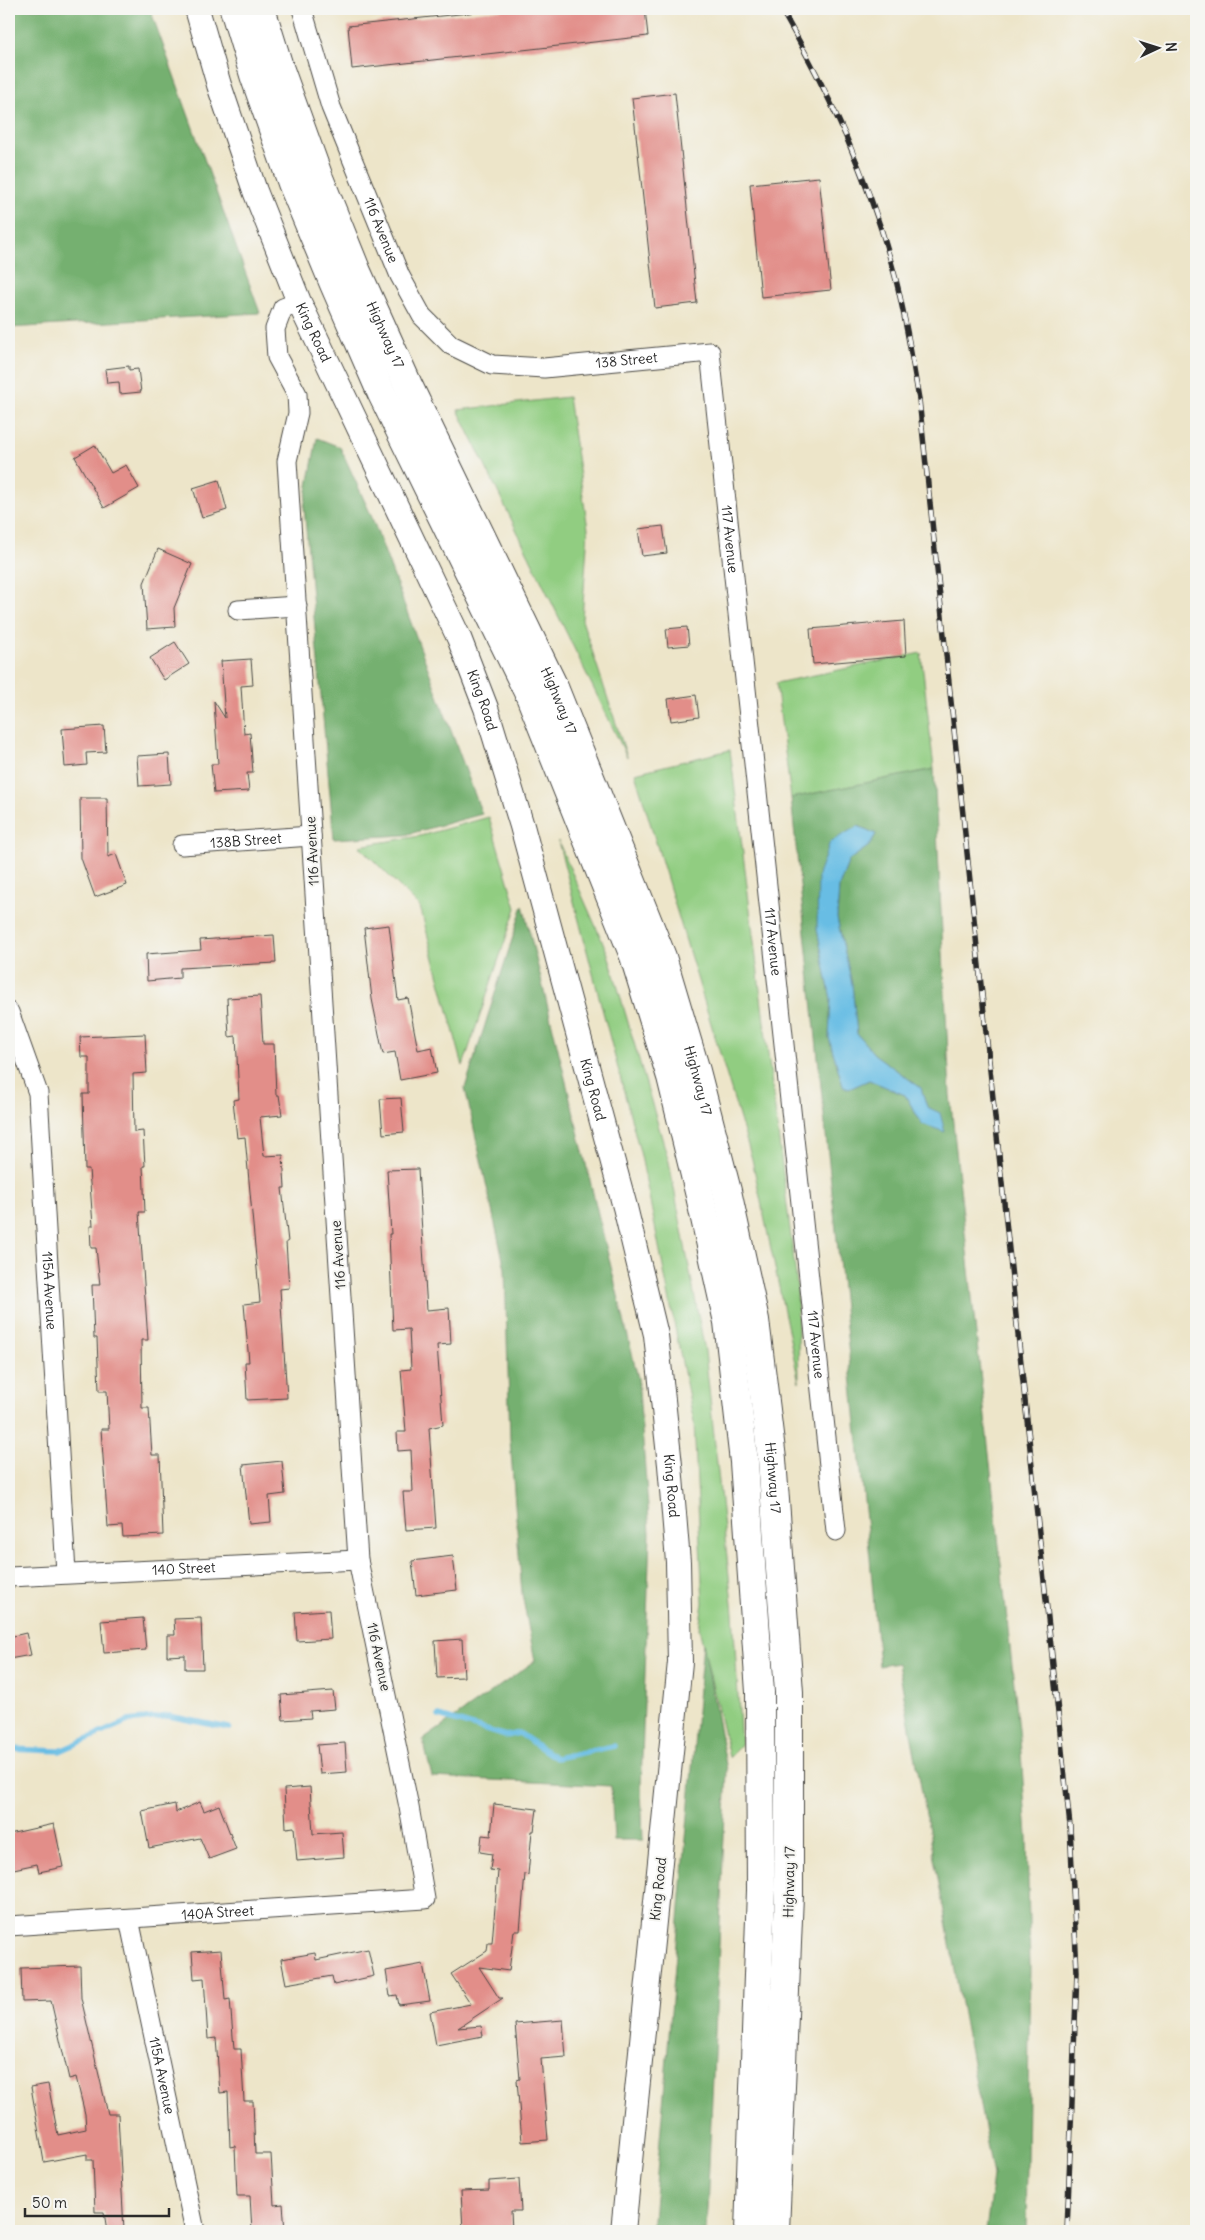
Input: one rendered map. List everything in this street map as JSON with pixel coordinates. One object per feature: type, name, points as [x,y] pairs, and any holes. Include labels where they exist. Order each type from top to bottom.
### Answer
[{"type":"highway","name":"Highway 17","points":[[234,9],[254,75],[292,183],[334,284],[381,392],[530,696],[634,956],[670,1077],[700,1196],[728,1322],[744,1462],[760,1692],[761,1890],[748,2231]]},
{"type":"highway","name":"Highway 17","points":[[261,9],[279,67],[319,178],[357,272],[408,385],[553,685],[662,957],[696,1071],[727,1191],[755,1320],[772,1459],[789,1692],[789,1895],[775,2231]]},
{"type":"street","name":"King Road","points":[[197,9],[219,86],[255,191],[299,302],[459,638],[486,708],[525,836],[622,1197],[656,1335],[678,1562],[680,1662],[623,2231]]},
{"type":"street","name":"116 Avenue","points":[[302,9],[331,107],[400,276],[422,316],[451,344],[492,365],[544,368]]},
{"type":"street","name":"116 Avenue","points":[[299,302],[283,308],[275,329],[277,357],[296,394],[298,414],[288,461],[310,836],[358,1560],[407,1797],[425,1899]]},
{"type":"street","name":"138 Street","points":[[544,368],[710,352]]},
{"type":"street","name":"117 Avenue","points":[[710,352],[836,1531]]},
{"type":"street","points":[[238,610],[297,606]]},
{"type":"street","name":"138B Street","points":[[182,845],[310,836]]},
{"type":"street","name":"115A Avenue","points":[[9,1012],[38,1093],[66,1573]]},
{"type":"street","name":"140 Street","points":[[9,1578],[66,1573],[358,1560]]},
{"type":"street","name":"140A Street","points":[[9,1926],[425,1899]]},
{"type":"street","name":"115A Avenue","points":[[129,1919],[195,2231]]},
{"type":"green space","points":[[9,9],[150,9],[260,313],[9,328]]},
{"type":"green space","points":[[568,397],[588,529],[582,620],[627,757],[458,410]]},
{"type":"green space","points":[[317,438],[340,447],[371,515],[482,814],[405,835],[334,839],[304,507]]},
{"type":"green space","points":[[921,653],[934,769],[791,798],[776,683]]},
{"type":"green space","points":[[730,750],[797,1285],[799,1382],[752,1159],[635,773]]},
{"type":"green space","points":[[934,769],[950,1095],[1020,1739],[1027,1836],[1030,1966],[1026,2231],[986,2231],[993,2176],[898,1663],[879,1666],[870,1558],[791,798]],"holes":[[[859,826],[876,834],[869,846],[849,860],[839,886],[837,918],[852,984],[857,1034],[874,1054],[921,1088],[927,1107],[922,1124],[905,1095],[869,1080],[849,1089],[843,1086],[829,1038],[831,999],[817,929]]]},
{"type":"green space","points":[[489,817],[516,908],[463,1066],[420,907],[359,846],[420,836]]},
{"type":"green space","points":[[558,841],[608,954],[669,1162],[705,1351],[733,1613],[741,1745],[729,1757],[699,1628],[703,1603],[694,1423],[641,1156]]},
{"type":"green space","points":[[523,905],[638,1378],[650,1533],[641,1787],[643,1840],[614,1840],[611,1786],[432,1777],[423,1740],[535,1661],[522,1594],[510,1440],[505,1269],[465,1088]]},
{"type":"green space","points":[[703,1642],[727,1770],[706,2231],[652,2231]]},
{"type":"water","points":[[858,826],[876,834],[869,846],[849,860],[839,886],[837,918],[852,984],[857,1034],[874,1054],[921,1088],[927,1107],[940,1113],[945,1132],[922,1124],[905,1095],[869,1080],[849,1089],[843,1086],[829,1038],[831,999],[817,929],[818,875],[830,842]]},
{"type":"building","points":[[506,9],[645,9],[648,36],[352,69],[348,26]]},
{"type":"building","points":[[675,93],[697,303],[655,308],[632,98]]},
{"type":"building","points":[[819,177],[831,290],[761,297],[750,184]]},
{"type":"building","points":[[129,366],[129,370],[138,369],[141,392],[120,394],[119,382],[107,383],[105,369]]},
{"type":"building","points":[[95,445],[111,473],[126,465],[139,488],[104,508],[75,457]]},
{"type":"building","points":[[219,480],[227,510],[202,518],[193,488]]},
{"type":"building","points":[[663,526],[667,553],[642,556],[638,529]]},
{"type":"building","points":[[158,549],[192,564],[174,608],[175,627],[147,629],[144,583]]},
{"type":"building","points":[[904,621],[906,656],[813,664],[810,629]]},
{"type":"building","points":[[687,627],[689,645],[668,647],[666,629]]},
{"type":"building","points":[[175,642],[189,664],[164,680],[150,658]]},
{"type":"building","points":[[251,659],[253,685],[241,686],[244,734],[250,733],[253,773],[247,773],[249,791],[214,793],[211,764],[218,764],[214,701],[225,718],[221,661]]},
{"type":"building","points":[[696,695],[699,717],[671,721],[668,699]]},
{"type":"building","points":[[104,726],[106,752],[86,753],[87,765],[65,767],[62,729]]},
{"type":"building","points":[[169,754],[171,784],[139,786],[137,756]]},
{"type":"building","points":[[80,798],[107,798],[108,857],[116,854],[127,885],[95,897],[81,858]]},
{"type":"building","points":[[389,925],[398,1000],[408,998],[418,1050],[432,1047],[437,1073],[400,1080],[395,1052],[383,1054],[372,999],[364,928]]},
{"type":"building","points":[[274,935],[276,963],[180,968],[180,978],[147,981],[146,954],[201,950],[200,940]]},
{"type":"building","points":[[260,996],[263,1044],[274,1044],[276,1095],[279,1095],[282,1115],[260,1117],[264,1156],[283,1155],[285,1188],[282,1188],[288,1242],[286,1242],[289,1288],[280,1289],[287,1398],[247,1400],[245,1362],[249,1362],[244,1304],[260,1302],[245,1137],[237,1138],[233,1100],[239,1099],[236,1036],[229,1037],[227,998]]},
{"type":"building","points":[[145,1034],[147,1073],[133,1074],[134,1132],[143,1131],[145,1166],[143,1166],[145,1212],[139,1212],[148,1340],[141,1340],[142,1408],[149,1408],[152,1455],[160,1455],[163,1535],[123,1537],[122,1526],[108,1527],[101,1429],[109,1429],[107,1391],[99,1391],[92,1285],[100,1285],[96,1248],[91,1248],[90,1226],[93,1226],[89,1169],[85,1169],[83,1094],[89,1094],[89,1057],[81,1057],[80,1037]]},
{"type":"building","points":[[401,1098],[404,1132],[383,1134],[380,1099]]},
{"type":"building","points":[[418,1169],[427,1310],[449,1308],[451,1344],[437,1345],[443,1425],[429,1428],[436,1528],[406,1530],[403,1492],[413,1492],[411,1450],[398,1451],[397,1432],[406,1432],[401,1370],[411,1369],[409,1329],[393,1330],[389,1234],[391,1234],[387,1170]]},
{"type":"building","points":[[282,1461],[285,1494],[269,1496],[271,1522],[249,1524],[243,1465]]},
{"type":"building","points":[[453,1556],[457,1590],[416,1595],[412,1561]]},
{"type":"building","points":[[329,1610],[331,1639],[297,1641],[295,1612]]},
{"type":"building","points":[[143,1618],[146,1650],[104,1653],[101,1621]]},
{"type":"building","points":[[201,1618],[203,1669],[185,1669],[185,1655],[167,1656],[167,1635],[175,1635],[174,1619]]},
{"type":"building","points":[[26,1633],[31,1655],[9,1659],[9,1637]]},
{"type":"building","points":[[462,1639],[464,1677],[437,1678],[435,1641]]},
{"type":"building","points":[[333,1691],[335,1709],[310,1711],[311,1718],[283,1720],[281,1695]]},
{"type":"building","points":[[345,1743],[347,1772],[320,1774],[317,1745]]},
{"type":"building","points":[[310,1787],[313,1834],[342,1832],[344,1857],[297,1861],[294,1827],[286,1828],[284,1789]]},
{"type":"building","points":[[200,1802],[204,1811],[219,1805],[236,1849],[209,1859],[200,1838],[149,1848],[142,1811],[175,1804],[176,1812]]},
{"type":"building","points":[[494,1804],[537,1809],[534,1831],[532,1831],[528,1875],[525,1874],[520,1931],[514,1931],[509,1971],[479,1967],[499,1998],[503,1998],[458,2028],[481,2026],[483,2036],[436,2045],[430,2012],[471,2004],[451,1974],[487,1951],[488,1943],[492,1943],[498,1871],[490,1870],[492,1854],[480,1852],[482,1835],[491,1836]]},
{"type":"building","points":[[54,1824],[63,1867],[39,1872],[37,1864],[9,1870],[9,1834]]},
{"type":"building","points":[[368,1949],[374,1976],[334,1985],[332,1976],[286,1984],[281,1959],[315,1953],[316,1960]]},
{"type":"building","points":[[221,1950],[225,2000],[230,1999],[234,2049],[241,2049],[244,2101],[253,2101],[255,2154],[271,2154],[274,2205],[283,2204],[285,2231],[252,2231],[250,2196],[237,2196],[235,2146],[230,2147],[228,2092],[220,2093],[216,2038],[208,2039],[204,1978],[194,1979],[192,1952]]},
{"type":"building","points":[[423,1964],[430,2001],[399,2005],[397,1995],[390,1996],[386,1971]]},
{"type":"building","points":[[80,1966],[81,1998],[108,2114],[118,2114],[124,2231],[107,2231],[104,2212],[95,2212],[93,2160],[87,2160],[87,2154],[44,2162],[31,2087],[48,2084],[58,2135],[86,2129],[85,2114],[76,2077],[69,2079],[51,2001],[22,2002],[21,1968]]},
{"type":"building","points":[[563,2020],[566,2057],[541,2059],[548,2140],[522,2142],[517,2080],[520,2079],[515,2024]]},
{"type":"building","points":[[519,2179],[521,2211],[511,2211],[512,2231],[463,2231],[461,2191],[489,2190],[489,2181]]},
{"type":"waterway","points":[[9,1749],[60,1751],[128,1721],[169,1716],[229,1728]]},
{"type":"waterway","points":[[439,1716],[506,1736],[519,1733],[556,1758],[614,1746]]},
{"type":"railway","points":[[781,9],[833,107],[875,209],[900,295],[919,399],[1070,1826],[1077,1972],[1067,2231]]}]
